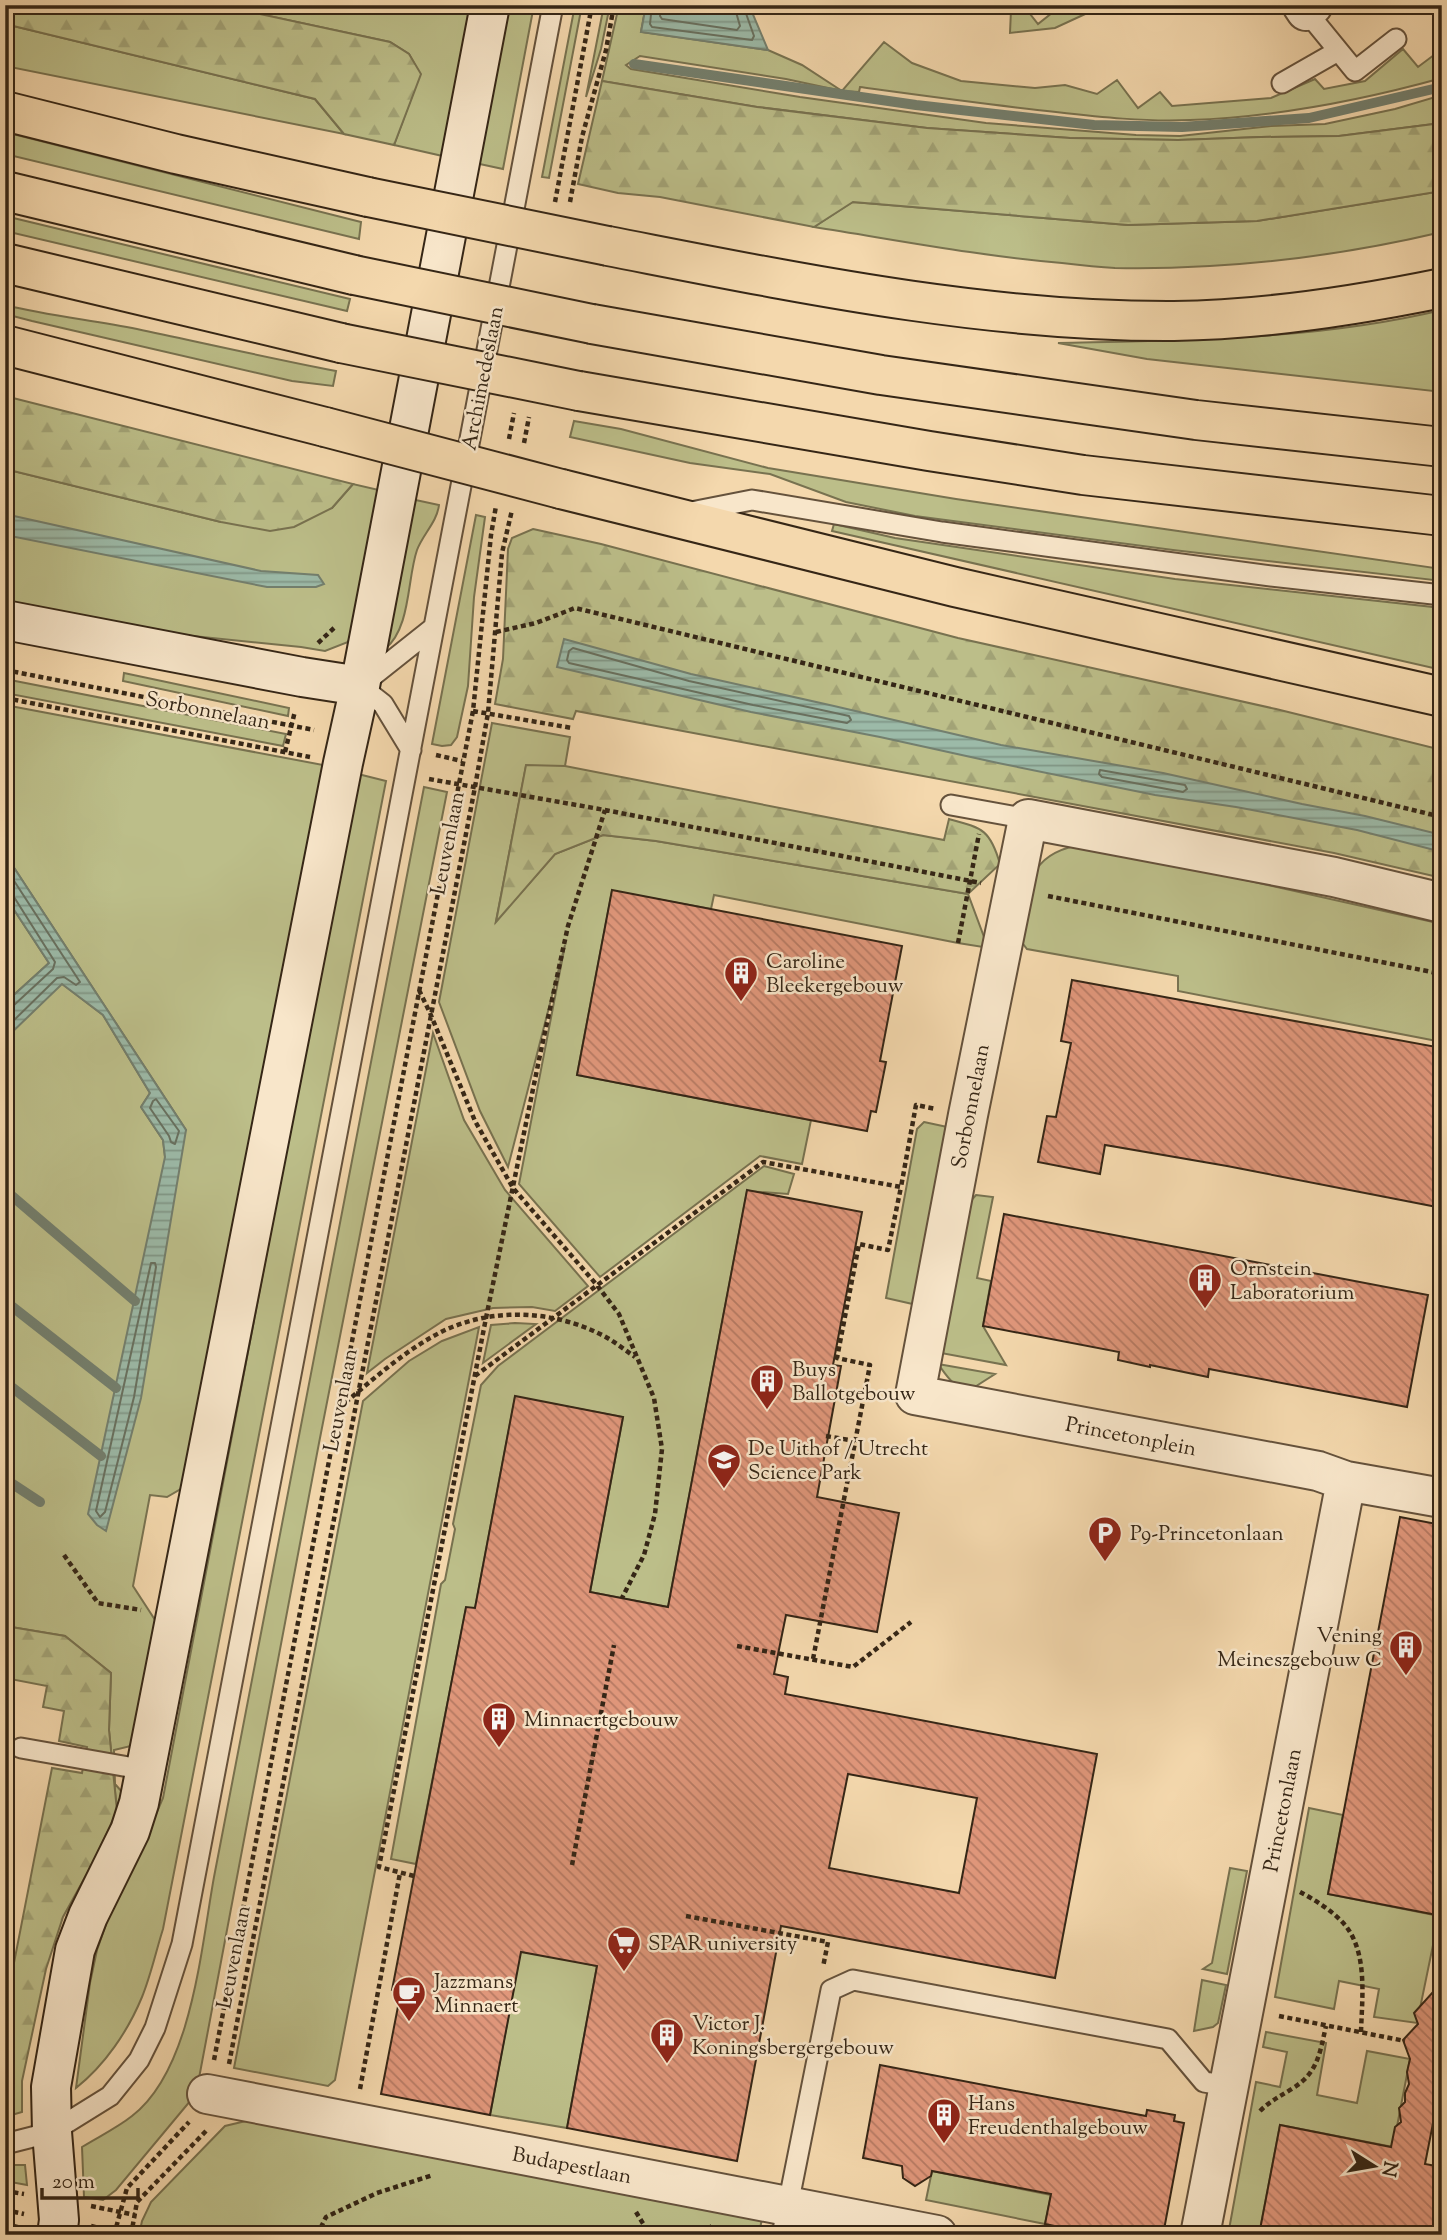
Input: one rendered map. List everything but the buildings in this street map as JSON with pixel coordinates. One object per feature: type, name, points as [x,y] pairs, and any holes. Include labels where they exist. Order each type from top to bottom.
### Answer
[{"type":"highway","points":[[5,111],[176,154],[368,197],[608,246],[769,277],[1002,312],[1175,321],[1287,314],[1345,307],[1442,288]]},
{"type":"highway","points":[[5,191],[354,275],[592,324],[881,375],[1196,420],[1442,447]]},
{"type":"highway","points":[[5,263],[341,344],[579,391],[1083,475],[1442,516]]},
{"type":"highway","points":[[5,345],[670,517],[969,590],[1442,697]]},
{"type":"street","points":[[57,2235],[59,2220],[51,2087],[75,1950],[88,1916],[130,1830],[146,1770],[360,686],[490,5]]},
{"type":"street","points":[[5,620],[360,686]]},
{"type":"street","points":[[1028,819],[1334,877],[1442,903]]},
{"type":"street","name":"Sorbonnelaan","points":[[915,1395],[1028,819]]},
{"type":"street","name":"Princetonplein","points":[[915,1395],[1318,1471],[1346,1481]]},
{"type":"street","points":[[1346,1481],[1442,1498]]},
{"type":"street","name":"Princetonlaan","points":[[1200,2235],[1346,1481]]},
{"type":"street","name":"Budapestlaan","points":[[215,2096],[354,2123],[785,2221],[937,2235]]},
{"type":"lane","name":"Archimedeslaan","points":[[411,750],[553,5]]},
{"type":"lane","points":[[1307,7],[1355,72],[1396,39]]},
{"type":"lane","points":[[1282,83],[1338,51]]},
{"type":"lane","points":[[670,517],[751,500],[1046,547],[1442,595]]},
{"type":"lane","points":[[5,2144],[52,2132],[110,2096],[139,2060],[155,2028],[182,1944],[411,750],[383,704],[360,686],[433,628]]},
{"type":"lane","points":[[951,805],[1028,819]]},
{"type":"lane","points":[[21,1748],[146,1770]]},
{"type":"lane","points":[[785,2221],[831,1990],[853,1979],[1168,2039],[1204,2082],[1229,2086]]},
{"type":"path","points":[[569,204],[582,137],[606,50],[614,5]]},
{"type":"path","points":[[524,444],[532,404]]},
{"type":"path","points":[[131,2235],[137,2202],[218,2119],[215,2096],[358,1392],[475,787],[488,713],[502,553],[514,497]]},
{"type":"path","name":"Leuvenlaan","points":[[114,2235],[127,2188],[215,2096],[338,1409],[473,711],[491,535]]},
{"type":"path","points":[[496,632],[536,623],[575,608],[1442,817]]},
{"type":"path","name":"Sorbonnelaan","points":[[5,670],[346,750]]},
{"type":"path","points":[[5,698],[346,750]]},
{"type":"path","points":[[473,711],[572,728]]},
{"type":"path","points":[[411,750],[463,761]]},
{"type":"path","points":[[406,775],[605,810],[568,926],[474,1377],[379,1867],[414,1876]]},
{"type":"path","points":[[958,943],[980,830]]},
{"type":"path","points":[[419,990],[475,1121],[513,1188],[619,1314],[654,1398],[662,1450],[655,1514],[644,1555],[622,1598]]},
{"type":"path","points":[[813,1660],[870,1365],[837,1358],[859,1244],[888,1250],[916,1105],[968,1115]]},
{"type":"path","points":[[474,1377],[763,1161],[901,1187]]},
{"type":"path","points":[[338,1409],[413,1349],[443,1331],[486,1318],[510,1315],[556,1317],[604,1336],[637,1359]]},
{"type":"path","points":[[826,1436],[855,1441]]},
{"type":"path","points":[[64,1555],[98,1603],[176,1616]]},
{"type":"path","points":[[737,1646],[853,1667],[911,1622]]},
{"type":"path","points":[[572,1864],[614,1646]]},
{"type":"path","points":[[354,2123],[400,1873]]},
{"type":"path","points":[[1270,1874],[1315,1900],[1345,1925],[1356,1944],[1361,1964],[1361,2032]]},
{"type":"path","points":[[687,1916],[828,1942]]},
{"type":"path","points":[[1244,2009],[1405,2041]]},
{"type":"path","points":[[1219,2138],[1243,2132],[1262,2109],[1309,2077],[1320,2053],[1326,2026]]},
{"type":"path","points":[[1280,2087],[1283,2094]]},
{"type":"path","points":[[317,2235],[326,2217],[377,2193],[445,2171]]},
{"type":"path","points":[[5,2224],[23,2228],[23,2235]]},
{"type":"green space","points":[[5,5],[218,5],[390,42],[409,54],[421,74],[394,145],[344,134],[315,99],[5,24]]},
{"type":"green space","points":[[218,5],[466,5],[474,19],[447,157],[394,145],[420,74],[409,54],[390,42]]},
{"type":"green space","points":[[506,5],[534,5],[503,169],[475,163]]},
{"type":"green space","points":[[575,5],[582,5],[549,178],[542,177]]},
{"type":"green space","points":[[604,5],[610,5],[601,49],[586,97]]},
{"type":"green space","points":[[619,5],[646,5],[641,32],[768,50],[802,65],[842,91],[786,79],[640,56],[626,65],[631,69],[800,97],[986,123],[1180,136],[1271,126],[1325,124],[1395,109],[1442,95],[1442,123],[1339,136],[1178,140],[1070,138],[927,128],[757,107],[602,81]]},
{"type":"green space","points":[[979,5],[1023,5],[1038,24],[1062,5],[1093,5],[1096,9],[1055,28],[1010,33],[1011,10]]},
{"type":"green space","points":[[5,24],[315,99],[344,134],[5,66]]},
{"type":"green space","points":[[884,42],[912,63],[961,81],[1035,88],[1065,85],[1097,94],[1117,80],[1138,108],[1160,92],[1172,106],[1271,98],[1315,79],[1324,89],[1365,81],[1403,49],[1418,67],[1442,49],[1442,78],[1317,106],[1222,118],[1123,119],[860,87],[859,92],[842,91]]},
{"type":"green space","points":[[602,81],[757,107],[927,128],[1070,138],[1178,140],[1339,136],[1442,123],[1442,191],[1257,221],[1128,225],[853,202],[814,227],[578,184]]},
{"type":"green space","points":[[5,132],[361,222],[359,239],[5,154]]},
{"type":"green space","points":[[1442,191],[1442,232],[1321,255],[1197,267],[1115,268],[1031,260],[814,227],[852,202],[1128,225],[1257,221]]},
{"type":"green space","points":[[5,216],[350,299],[347,311],[5,231]]},
{"type":"green space","points":[[5,305],[137,329],[336,371],[333,386],[292,381],[32,321],[5,314]]},
{"type":"green space","points":[[1442,310],[1442,392],[1147,359],[1058,343],[1300,333],[1395,320]]},
{"type":"green space","points":[[5,396],[353,484],[332,508],[294,527],[270,531],[221,522],[5,469]]},
{"type":"green space","points":[[574,421],[621,429],[768,468],[956,499],[1442,569],[1442,581],[1173,550],[915,516],[846,502],[770,474],[690,463],[570,437]]},
{"type":"green space","points":[[5,469],[221,522],[332,508],[353,484],[383,491],[353,631],[348,642],[325,651],[183,635],[5,602]]},
{"type":"green space","points":[[411,499],[439,505],[436,517],[417,550],[400,629],[385,649]]},
{"type":"green space","points":[[476,515],[485,517],[474,597],[468,686],[457,737],[451,745],[442,746],[432,744]]},
{"type":"green space","points":[[834,524],[895,538],[1175,579],[1442,608],[1442,670],[832,531]]},
{"type":"green space","points":[[533,529],[601,544],[958,638],[1276,709],[1442,750],[1442,878],[1334,853],[576,711],[573,719],[495,704],[503,659],[508,549],[512,538]]},
{"type":"green space","points":[[124,673],[289,708],[288,716],[123,681]]},
{"type":"green space","points":[[5,679],[286,734],[283,746],[5,693]]},
{"type":"green space","points":[[5,705],[323,765],[184,1487],[167,1497],[150,1495],[133,1586],[157,1623],[135,1745],[114,1750],[115,1784],[123,1793],[117,1811],[109,1730],[111,1673],[65,1636],[5,1626],[5,1039],[61,983],[103,1015],[150,1093],[141,1107],[163,1140],[165,1157],[186,1130],[5,854]]},
{"type":"green space","points":[[492,723],[570,737],[565,766],[526,766],[496,921],[555,854],[603,835],[656,841],[968,894],[987,945],[983,947],[958,943],[714,895],[711,909],[612,891],[577,1075],[811,1120],[802,1164],[760,1156],[600,1277],[519,1184],[565,945],[508,1167],[480,1111],[439,1002]]},
{"type":"green space","points":[[526,765],[565,766],[944,840],[949,819],[983,832],[992,843],[1000,864],[968,894],[656,841],[603,835],[555,854],[496,922]]},
{"type":"green space","points":[[358,774],[386,781],[163,1929],[145,1989],[130,2022],[106,2058],[76,2088],[97,1950],[111,1910],[131,1872],[163,1798]]},
{"type":"green space","points":[[424,787],[447,792],[319,1443],[196,2094],[116,2190],[103,2200],[84,2197],[82,2147],[132,2116],[152,2095],[168,2069],[191,2006]]},
{"type":"green space","points":[[1085,844],[1442,924],[1442,1042],[1178,991],[1178,976],[1027,949],[1020,940],[1028,890],[1033,877],[1040,865],[1050,856]]},
{"type":"green space","points":[[5,896],[49,963],[5,1003]]},
{"type":"green space","points":[[433,1033],[464,1120],[505,1190],[588,1286],[555,1311],[532,1307],[493,1308],[446,1319],[367,1373]]},
{"type":"green space","points":[[924,1122],[952,1128],[917,1305],[886,1298],[917,1129]]},
{"type":"green space","points":[[764,1166],[794,1174],[788,1194],[747,1191],[668,1607],[590,1592],[623,1417],[515,1397],[475,1608],[466,1608],[416,1864],[391,1859],[441,1584],[445,1580],[455,1529],[453,1524],[481,1385],[498,1366]]},
{"type":"green space","points":[[976,1195],[993,1197],[977,1278],[991,1281],[983,1326],[1006,1365],[941,1353],[968,1204]]},
{"type":"green space","points":[[536,1324],[483,1363],[491,1325]]},
{"type":"green space","points":[[479,1327],[335,2080],[328,2086],[234,2068],[363,1401],[409,1361],[442,1341]]},
{"type":"green space","points":[[938,1364],[995,1374],[970,1390],[955,1384]]},
{"type":"green space","points":[[5,1626],[65,1636],[111,1673],[109,1730],[117,1811],[94,1861],[63,1917],[46,1969],[22,2081],[22,2112],[5,2117],[5,1967],[13,1968],[52,1768],[82,1773],[87,1747],[59,1741],[64,1711],[43,1707],[47,1686],[5,1678]]},
{"type":"green space","points":[[1309,1808],[1343,1815],[1328,1894],[1439,1916],[1417,2023],[1374,2017],[1379,1989],[1339,1981],[1334,2009],[1275,1997]]},
{"type":"green space","points":[[1230,1868],[1247,1871],[1227,1974],[1203,1969],[1212,1963]]},
{"type":"green space","points":[[521,1949],[597,1966],[567,2128],[490,2115]]},
{"type":"green space","points":[[1202,1980],[1226,1985],[1218,2023],[1213,2027],[1194,2031]]},
{"type":"green space","points":[[1266,2032],[1326,2043],[1317,2095],[1357,2103],[1367,2051],[1410,2059],[1393,2147],[1280,2125],[1259,2235],[1228,2235],[1256,2082],[1280,2087],[1287,2052],[1263,2047]]},
{"type":"green space","points":[[250,2120],[762,2218],[759,2235],[139,2235],[151,2202],[225,2126]]},
{"type":"green space","points":[[5,2165],[25,2165],[27,2185],[5,2181]]},
{"type":"green space","points":[[932,2171],[1051,2195],[1045,2224],[926,2200]]},
{"type":"water","points":[[646,5],[749,5],[768,50],[641,32]]},
{"type":"water","points":[[5,514],[261,571],[318,575],[324,584],[316,587],[267,587],[5,535]]},
{"type":"water","points":[[564,639],[691,674],[1001,745],[1163,773],[1365,816],[1442,835],[1442,852],[1357,830],[1155,795],[751,712],[557,667]]},
{"type":"water","points":[[5,854],[186,1130],[141,1398],[106,1531],[88,1514],[165,1157],[163,1140],[141,1107],[150,1093],[103,1015],[62,984],[5,1039],[5,1003],[49,963],[5,896]]},
{"type":"waterway","points":[[634,64],[916,105],[1094,125],[1182,127],[1309,118],[1442,87]]},
{"type":"waterway","points":[[5,1190],[135,1301]]},
{"type":"waterway","points":[[5,1301],[116,1388]]},
{"type":"waterway","points":[[5,1382],[101,1456]]},
{"type":"waterway","points":[[5,1479],[40,1502]]},
{"type":"place","name":"Caroline Bleekergebouw","points":[[741,1003]]},
{"type":"place","name":"Ornstein Laboratorium","points":[[1205,1310]]},
{"type":"place","name":"Buys Ballotgebouw","points":[[767,1411]]},
{"type":"place","name":"De Uithof / Utrecht Science Park","points":[[724,1490]]},
{"type":"place","name":"P9-Princetonlaan","points":[[1105,1563]]},
{"type":"place","name":"Vening Meineszgebouw C","points":[[1406,1677]]},
{"type":"place","name":"Minnaertgebouw","points":[[499,1749]]},
{"type":"place","name":"SPAR university","points":[[624,1973]]},
{"type":"place","name":"Jazzmans Minnaert","points":[[409,2023]]},
{"type":"place","name":"Victor J. Koningsbergergebouw","points":[[667,2065]]},
{"type":"place","name":"Hans Freudenthalgebouw","points":[[944,2145]]}]
